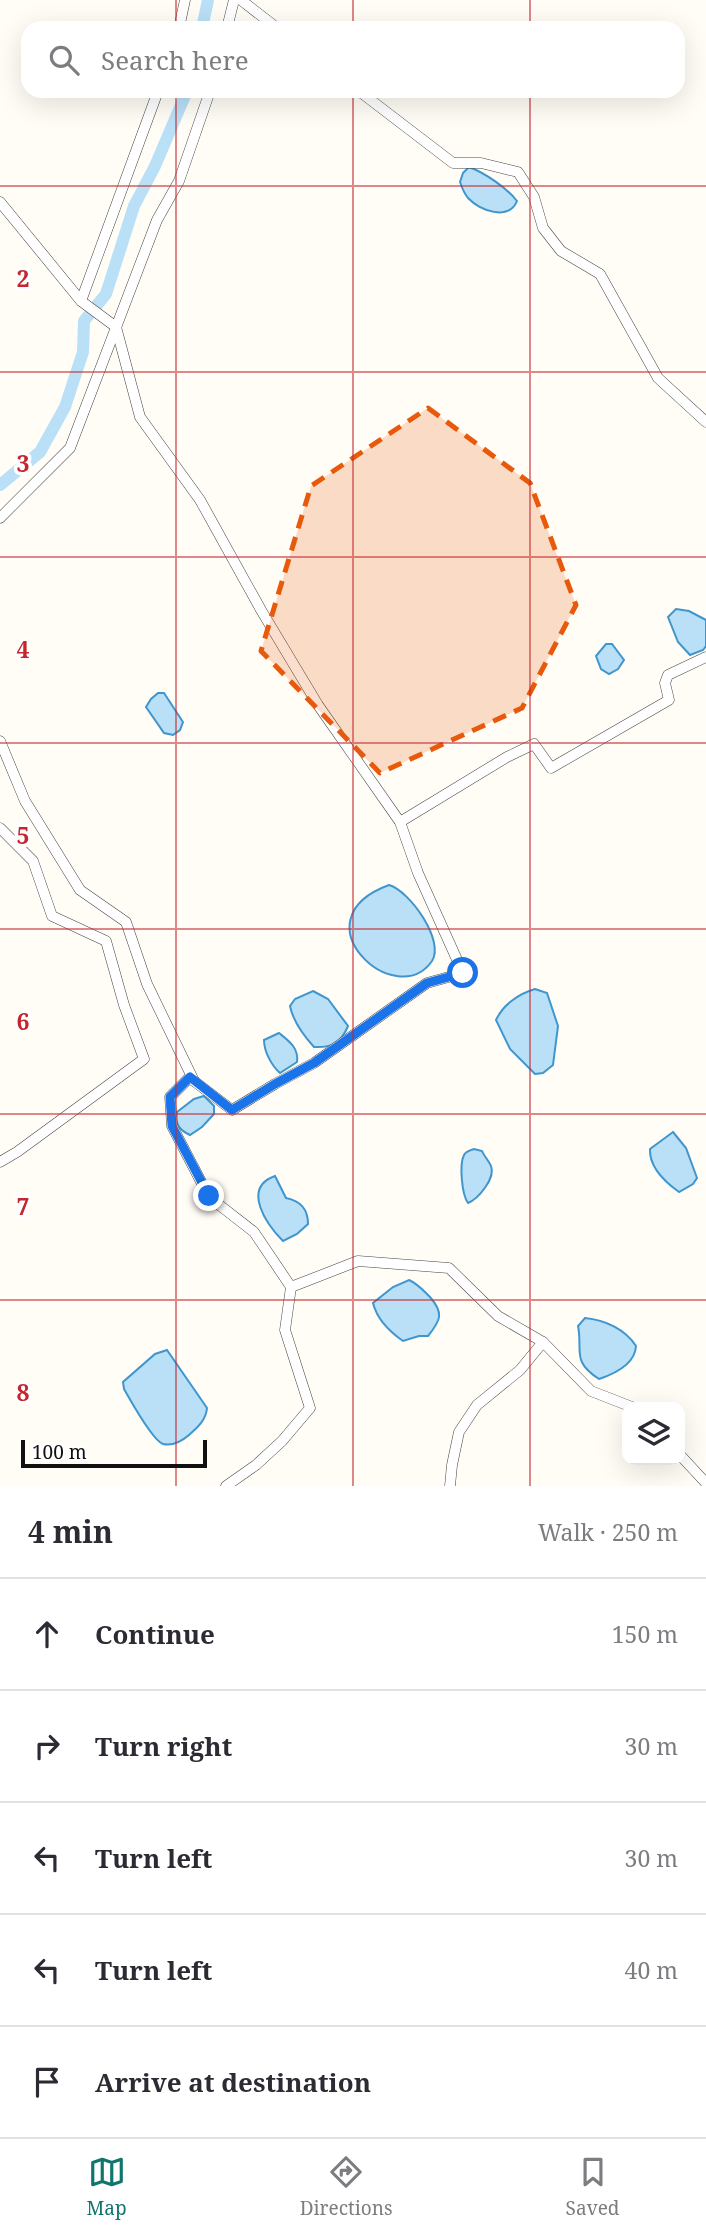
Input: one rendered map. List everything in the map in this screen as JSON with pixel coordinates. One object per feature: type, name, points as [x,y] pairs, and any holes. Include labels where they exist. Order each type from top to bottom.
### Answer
[{"type":"street","points":[[180,21],[185,0]]},
{"type":"street","points":[[229,21],[234,0]]},
{"type":"street","points":[[241,0],[268,21]]},
{"type":"street","points":[[84,303],[156,98]]},
{"type":"street","points":[[0,518],[70,448],[157,220],[179,181],[207,98]]},
{"type":"street","points":[[368,98],[453,163],[481,163],[518,172],[534,197],[543,228],[561,251],[600,274],[658,378],[706,422]]},
{"type":"street","points":[[0,202],[84,303],[116,327],[140,417],[200,500],[261,611],[318,705],[400,822],[418,873],[463,973],[427,983],[314,1063],[232,1110],[190,1077],[170,1097],[172,1126],[209,1196],[254,1232],[291,1287],[285,1330],[310,1408],[282,1441],[256,1465],[226,1486]]},
{"type":"street","points":[[400,822],[507,757],[534,744],[551,768],[669,700],[665,682],[668,675],[706,657]]},
{"type":"street","points":[[0,741],[25,801],[80,890],[126,922],[147,984],[194,1081]]},
{"type":"street","points":[[0,828],[33,861],[52,916],[106,941],[124,1005],[144,1059],[18,1152],[0,1162]]},
{"type":"street","points":[[291,1287],[358,1261],[449,1268],[498,1316],[543,1342],[591,1391],[622,1403]]},
{"type":"street","points":[[450,1486],[459,1432],[477,1405],[520,1370],[543,1342]]},
{"type":"street","points":[[685,1460],[704,1478]]},
{"type":"highlighted area","points":[[428,408],[530,483],[576,605],[522,708],[380,773],[261,651],[311,486]]},
{"type":"water","points":[[469,167],[508,191],[517,201],[513,207],[508,211],[494,212],[473,203],[460,182]]},
{"type":"water","points":[[676,609],[689,611],[706,620],[706,646],[703,650],[690,655],[678,642],[668,617]]},
{"type":"water","points":[[606,644],[612,644],[624,660],[618,669],[609,674],[601,669],[596,656]]},
{"type":"water","points":[[158,693],[164,693],[183,722],[180,730],[173,735],[164,733],[146,707]]},
{"type":"water","points":[[389,885],[415,906],[434,942],[432,961],[416,974],[397,976],[378,969],[361,956],[351,938],[351,919],[362,900]]},
{"type":"water","points":[[535,989],[547,993],[558,1026],[553,1065],[543,1073],[535,1074],[510,1049],[496,1020],[512,1001]]},
{"type":"water","points":[[313,991],[328,999],[348,1026],[339,1040],[326,1047],[314,1047],[299,1028],[291,1012],[290,1006],[295,999]]},
{"type":"water","points":[[279,1033],[293,1045],[297,1057],[297,1062],[280,1073],[269,1058],[264,1040]]},
{"type":"water","points":[[204,1096],[214,1106],[214,1114],[190,1135],[179,1126],[177,1112],[194,1099]]},
{"type":"water","points":[[673,1132],[686,1148],[697,1178],[693,1184],[679,1192],[659,1174],[650,1156],[650,1149]]},
{"type":"water","points":[[468,1151],[482,1151],[492,1171],[485,1188],[468,1203],[463,1187],[462,1160]]},
{"type":"water","points":[[275,1176],[286,1198],[303,1206],[308,1219],[308,1224],[297,1234],[283,1241],[264,1217],[258,1198],[265,1182]]},
{"type":"water","points":[[409,1280],[430,1297],[439,1316],[428,1336],[403,1341],[385,1325],[373,1303],[393,1287]]},
{"type":"water","points":[[585,1318],[614,1326],[636,1346],[628,1363],[599,1379],[590,1373],[581,1361],[578,1326]]},
{"type":"water","points":[[167,1350],[207,1408],[198,1426],[173,1444],[158,1441],[124,1389],[123,1382],[155,1354]]},
{"type":"waterway","points":[[204,21],[208,0]]},
{"type":"waterway","points":[[0,485],[40,452],[65,407],[83,352],[84,321],[106,294],[134,206],[155,166],[184,98]]},
{"type":"route","points":[[209,1196],[172,1126],[170,1097],[190,1077],[232,1110],[314,1063],[427,983],[463,973]]}]
